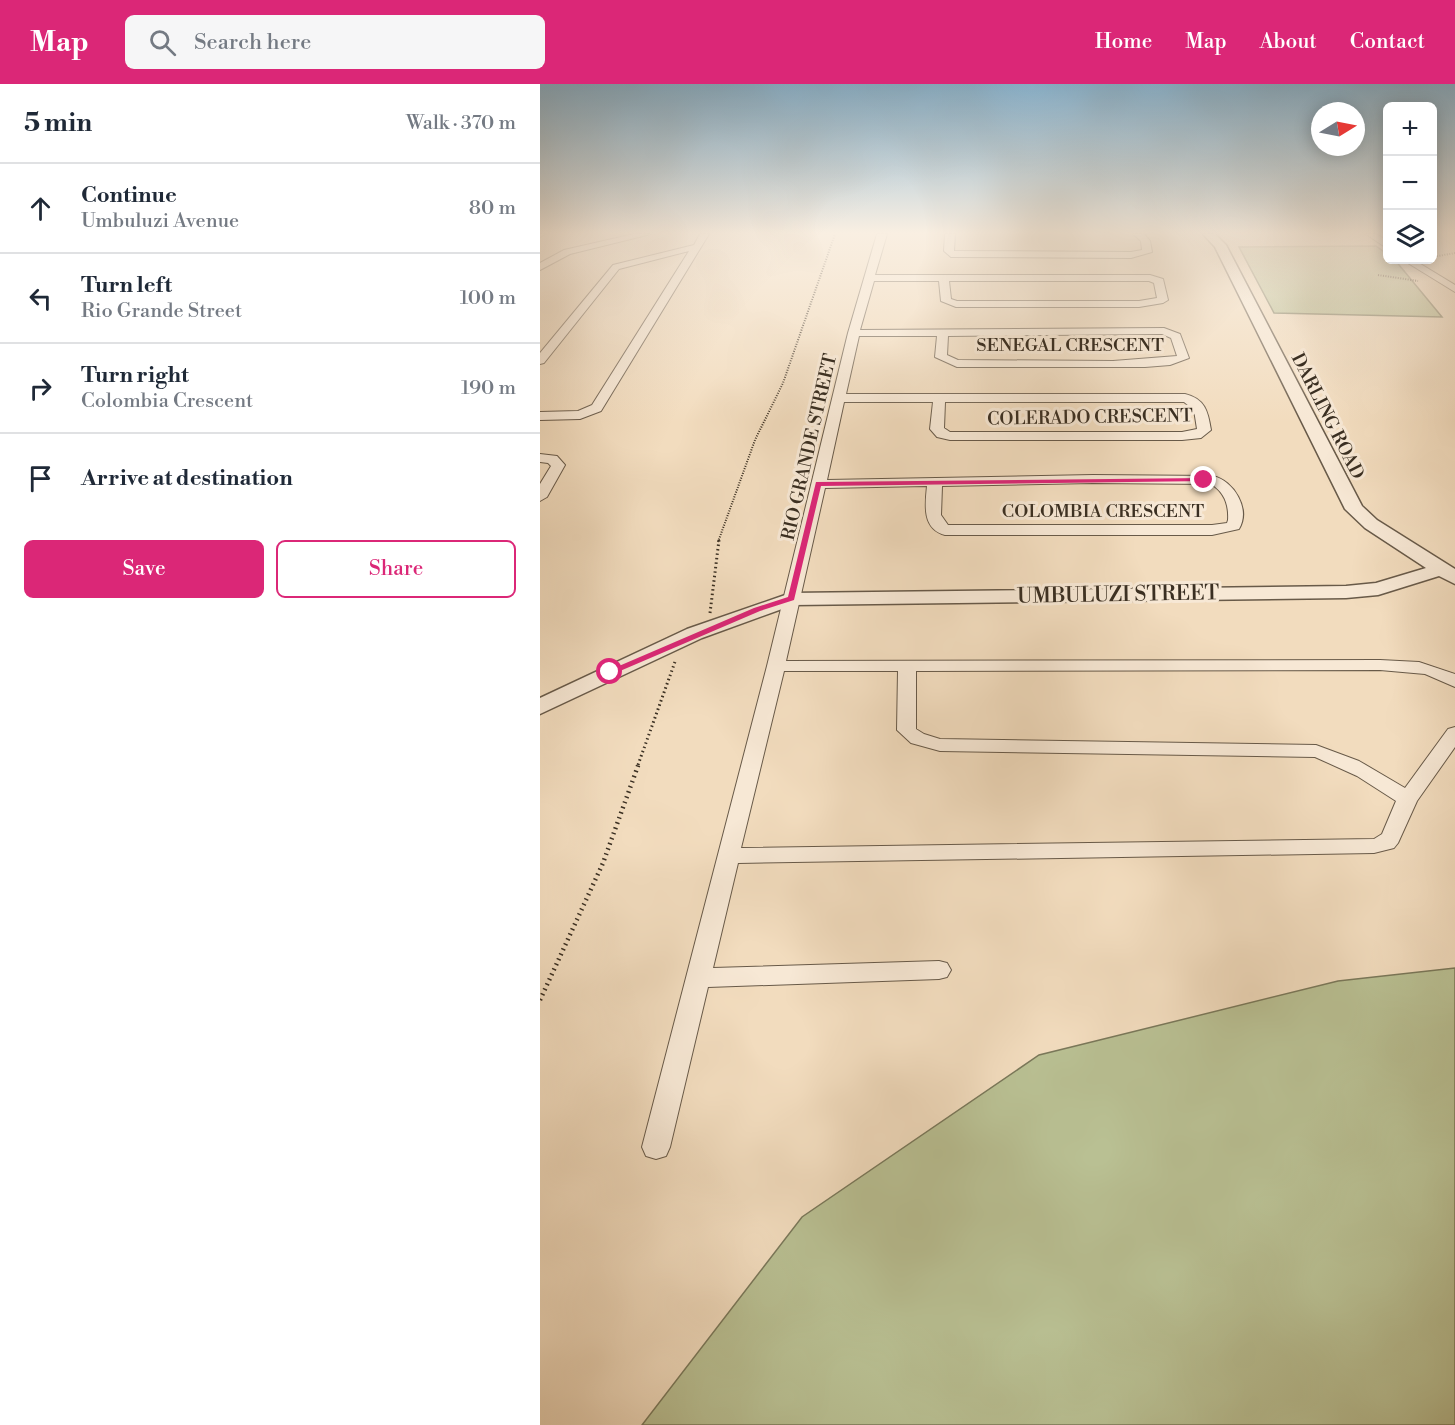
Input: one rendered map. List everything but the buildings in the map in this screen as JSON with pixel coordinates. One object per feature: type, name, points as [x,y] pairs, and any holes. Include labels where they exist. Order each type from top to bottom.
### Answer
[{"type":"street","points":[[540,361],[592,297]]},
{"type":"street","points":[[540,416],[580,415],[597,408],[666,297]]},
{"type":"street","name":"RIO GRANDE STREET","points":[[656,1148],[776,666],[864,297]]},
{"type":"street","points":[[946,297],[946,301],[956,304],[1139,304],[1163,300],[1162,297]]},
{"type":"street","name":"DARLING ROAD","points":[[1246,297],[1354,509],[1371,524],[1448,574]]},
{"type":"street","name":"SENEGAL CRESCENT","points":[[854,333],[1164,331],[1176,336],[1183,358],[1171,362],[1146,363],[957,363],[941,357],[943,333]]},
{"type":"street","name":"COLERADO CRESCENT","points":[[838,398],[939,398],[1185,398],[1194,400],[1201,408],[1204,430],[1196,435],[1182,436],[950,436],[942,434],[937,429],[939,398]]},
{"type":"street","points":[[540,458],[556,461],[558,465],[540,497]]},
{"type":"street","name":"COLOMBIA CRESCENT","points":[[818,484],[935,481],[1213,480],[1231,492],[1237,520],[1230,528],[1212,531],[945,530],[937,527],[933,519],[935,481]]},
{"type":"street","name":"UMBULUZI STREET","points":[[540,706],[647,654],[757,610],[791,599],[1346,592],[1378,589],[1448,574]]},
{"type":"street","points":[[907,665],[907,730],[922,742],[940,745],[1316,751],[1357,766],[1407,799]]},
{"type":"street","points":[[776,666],[1380,665],[1437,671],[1455,682]]},
{"type":"street","points":[[728,856],[1374,846],[1386,843],[1391,837],[1407,799],[1455,733]]},
{"type":"street","points":[[698,978],[939,970]]},
{"type":"green space","points":[[1265,297],[1425,297],[1442,317],[1274,313]]},
{"type":"green space","points":[[1455,968],[1455,1425],[642,1425],[802,1217],[1039,1055],[1338,981]]},
{"type":"route","points":[[610,672],[647,654],[757,610],[791,599],[818,484],[1093,479],[1204,480]]}]
